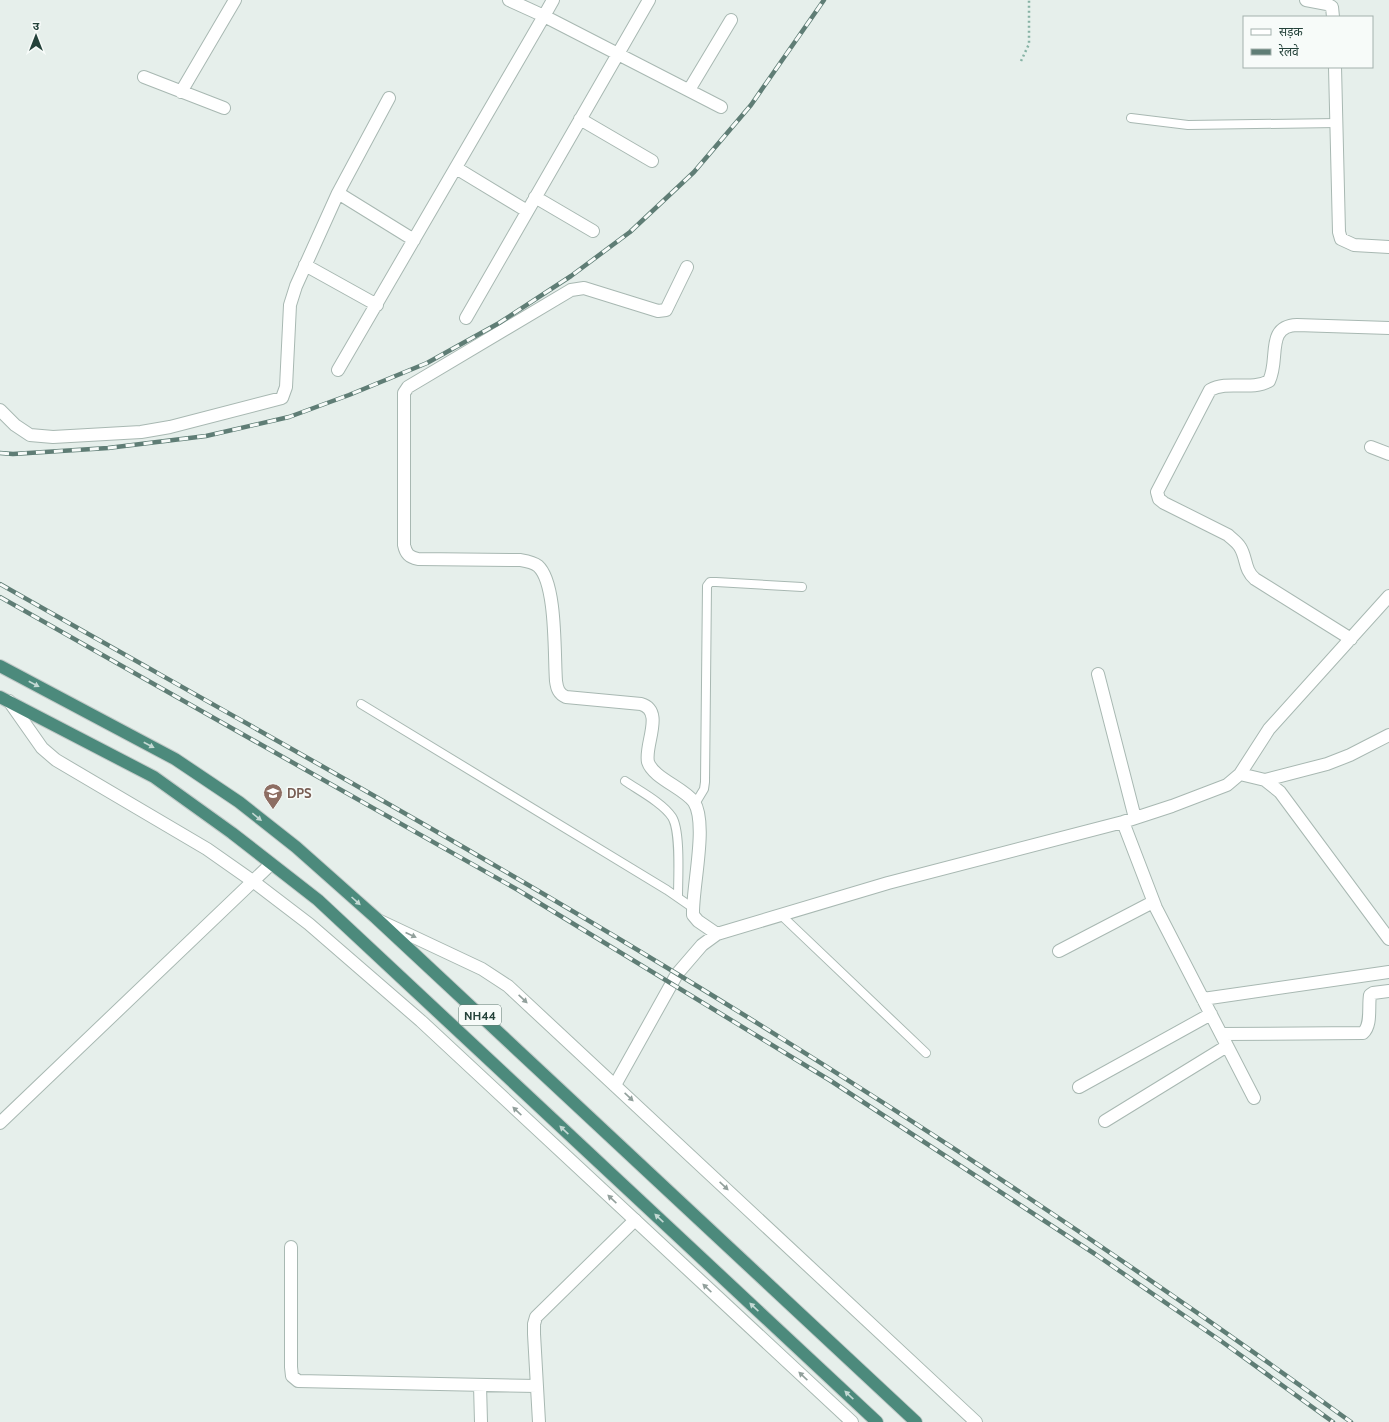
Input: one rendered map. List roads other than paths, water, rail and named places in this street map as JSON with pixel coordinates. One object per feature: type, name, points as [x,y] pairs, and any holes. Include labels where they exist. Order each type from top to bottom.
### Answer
[{"type":"highway","name":"NH44","points":[[0,666],[175,759],[245,807],[296,847],[376,918],[916,1422]]},
{"type":"highway","name":"NH44","points":[[4,699],[154,777],[232,833],[318,900],[878,1422]]},
{"type":"street","points":[[181,92],[235,0]]},
{"type":"street","points":[[509,0],[544,16],[721,106]]},
{"type":"street","points":[[338,370],[553,0]]},
{"type":"street","points":[[466,318],[648,0]]},
{"type":"street","points":[[1306,0],[1327,4],[1333,8]]},
{"type":"street","points":[[689,90],[731,20]]},
{"type":"street","points":[[1335,68],[1339,232],[1341,239],[1354,245],[1389,247]]},
{"type":"street","points":[[144,77],[224,108]]},
{"type":"street","points":[[0,410],[15,425],[30,435],[53,437],[141,432],[170,427],[282,398],[286,387],[290,305],[305,265],[338,193],[389,98]]},
{"type":"street","points":[[580,119],[652,162]]},
{"type":"street","points":[[456,168],[527,211]]},
{"type":"street","points":[[338,193],[414,240]]},
{"type":"street","points":[[535,197],[594,231]]},
{"type":"street","points":[[305,265],[377,305]]},
{"type":"street","points":[[687,267],[666,310],[658,311],[584,288],[571,290],[408,387],[404,393],[404,545],[405,553],[418,560],[520,560],[531,562],[538,566],[548,584],[551,600],[557,689],[561,695],[566,697],[648,706],[652,718],[648,755],[649,763],[658,774],[689,796],[695,804],[699,828],[693,915],[698,921],[717,934]]},
{"type":"street","points":[[1351,639],[1255,579],[1247,571],[1243,554],[1235,541],[1228,535],[1164,503],[1159,499],[1157,492],[1210,390],[1217,386],[1256,385],[1269,381],[1272,374],[1277,336],[1280,329],[1286,325],[1389,328]]},
{"type":"street","points":[[1371,447],[1389,454]]},
{"type":"street","points":[[616,1085],[677,974],[702,945],[717,934],[888,883],[1129,820],[1227,785],[1240,774],[1269,729],[1389,596]]},
{"type":"street","points":[[1098,674],[1129,820],[1153,902],[1254,1098]]},
{"type":"street","points":[[4,699],[42,748],[56,760],[207,849],[254,882],[309,924],[421,1021],[852,1422]]},
{"type":"street","points":[[1265,780],[1327,764],[1350,755],[1389,735]]},
{"type":"street","points":[[1240,774],[1265,780],[1280,792],[1389,939]]},
{"type":"street","points":[[0,1122],[254,882],[271,864]]},
{"type":"street","points":[[1058,951],[1153,902]]},
{"type":"street","points":[[376,918],[482,969],[508,986],[976,1422]]},
{"type":"street","points":[[1203,999],[1389,972]]},
{"type":"street","points":[[1221,1034],[1363,1033],[1367,1030],[1368,1025],[1370,995],[1373,993],[1389,991]]},
{"type":"street","points":[[1079,1087],[1211,1014]]},
{"type":"street","points":[[1105,1121],[1227,1046]]},
{"type":"street","points":[[539,1422],[534,1334],[536,1317],[635,1220]]},
{"type":"street","points":[[291,1247],[291,1367],[292,1376],[298,1381],[537,1386]]},
{"type":"street","points":[[480,1385],[481,1422]]},
{"type":"lane","points":[[1131,118],[1188,125],[1337,123]]},
{"type":"lane","points":[[695,804],[704,789],[705,782],[708,586],[710,582],[716,582],[802,587]]},
{"type":"lane","points":[[361,704],[678,897],[693,908]]},
{"type":"lane","points":[[625,781],[664,808],[672,817],[676,832],[678,897]]},
{"type":"lane","points":[[781,915],[926,1053]]},
{"type":"railway","points":[[0,453],[13,454],[108,448],[206,436],[289,417],[349,395],[427,363],[499,323],[571,276],[630,232],[694,172],[751,105],[824,0]]},
{"type":"railway","points":[[0,584],[511,875],[595,924],[765,1028],[1020,1192],[1186,1305],[1351,1422]]},
{"type":"railway","points":[[0,597],[518,890],[831,1081],[1095,1254],[1221,1341],[1333,1422]]},
{"type":"place","name":"DPS","points":[[273,810]]}]
